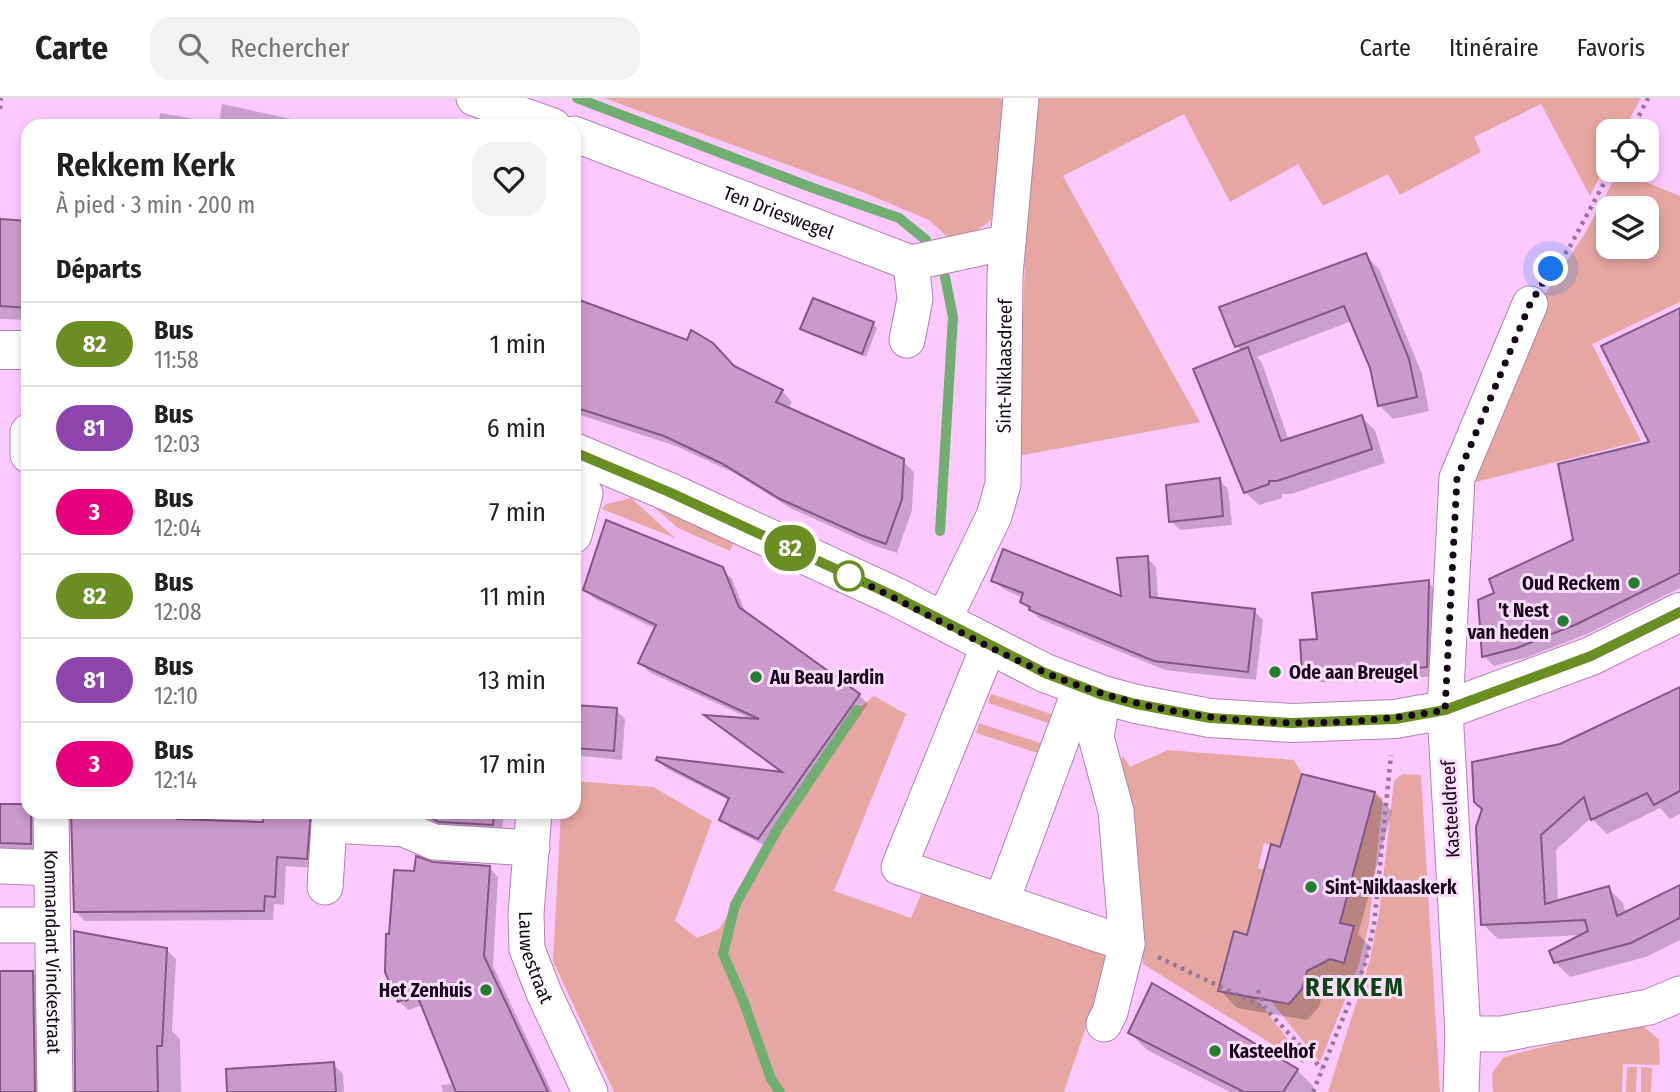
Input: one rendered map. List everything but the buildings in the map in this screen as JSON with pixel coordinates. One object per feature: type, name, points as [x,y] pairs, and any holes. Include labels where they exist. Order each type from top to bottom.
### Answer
[{"type":"main road","points":[[0,350],[21,349]]},
{"type":"main road","points":[[581,455],[669,492],[894,596],[1030,666],[1092,691],[1136,704],[1210,718],[1292,723],[1445,720],[1591,656],[1680,612]]},
{"type":"street","points":[[474,98],[533,119]]},
{"type":"street","name":"Sint-Niklaasdreef","points":[[943,621],[994,516],[1003,484],[1005,275],[1021,98]]},
{"type":"street","name":"Ten Drieswegel","points":[[581,137],[911,263]]},
{"type":"street","points":[[907,340],[915,299],[911,263],[1008,242]]},
{"type":"street","name":"Kasteeldreef","points":[[1461,1092],[1463,1034],[1445,720],[1457,478],[1530,304]]},
{"type":"street","points":[[581,486],[585,494],[581,509]]},
{"type":"street","points":[[989,645],[899,867],[1127,944]]},
{"type":"street","points":[[1002,900],[1092,691]]},
{"type":"street","points":[[1092,691],[1096,737],[1116,811],[1127,944],[1113,1001],[1104,1024]]},
{"type":"street","name":"Kommandant Vinckestraat","points":[[51,819],[55,1092]]},
{"type":"street","points":[[325,887],[330,819],[404,829],[434,842],[532,848]]},
{"type":"street","name":"Lauwestraat","points":[[534,819],[526,914],[527,949],[544,993],[590,1092]]},
{"type":"street","points":[[0,866],[52,868]]},
{"type":"street","points":[[0,925],[53,925]]},
{"type":"street","points":[[1463,1034],[1502,1034],[1678,1001]]},
{"type":"path","points":[[0,109],[1,98]]},
{"type":"path","points":[[1637,119],[1648,98]]},
{"type":"path","points":[[1530,304],[1551,269],[1568,250],[1605,182]]},
{"type":"path","points":[[1313,1092],[1350,1006],[1365,964],[1374,925],[1393,742]]},
{"type":"path","points":[[1159,957],[1265,1008],[1322,1069]]},
{"type":"path","points":[[1258,990],[1265,1008]]},
{"type":"shaded area","points":[[604,98],[1007,98],[991,220],[975,232],[951,240],[929,220],[865,193]]},
{"type":"shaded area","points":[[1036,98],[1641,98],[1630,119],[1596,119],[1597,182],[1590,196],[1541,104],[1474,137],[1481,152],[1400,195],[1388,174],[1323,206],[1298,164],[1230,202],[1184,114],[1063,176],[1200,422],[1018,456],[1026,233]]},
{"type":"shaded area","points":[[1613,182],[1646,182],[1680,196],[1680,302],[1592,344],[1641,441],[1471,483],[1545,294],[1596,213],[1596,259],[1659,259],[1659,196],[1605,196]]},
{"type":"shaded area","points":[[631,498],[675,538],[602,509],[606,504]]},
{"type":"shaded area","points":[[652,505],[735,540],[730,551],[678,528]]},
{"type":"shaded area","points":[[991,694],[1060,717],[1057,726],[988,703]]},
{"type":"shaded area","points":[[874,696],[906,714],[834,891],[911,918],[922,892],[1111,953],[1064,1092],[614,1092],[553,961],[561,819],[581,819],[581,782],[653,787],[712,821],[675,921],[697,938],[719,929],[775,842],[778,828],[857,710]]},
{"type":"shaded area","points":[[979,723],[1050,746],[1047,756],[976,733]]},
{"type":"shaded area","points":[[1168,750],[1294,760],[1302,774],[1283,848],[1264,843],[1258,868],[1276,873],[1247,935],[1234,932],[1220,983],[1251,992],[1303,1059],[1304,1064],[1143,964],[1139,889],[1119,766],[1123,756],[1130,767]]},
{"type":"shaded area","points":[[1402,774],[1421,775],[1440,1092],[1328,1092],[1370,960],[1379,914],[1394,781]]},
{"type":"shaded area","points":[[1375,792],[1383,799],[1369,924],[1358,967],[1320,1062],[1270,1000],[1289,1003],[1302,989],[1309,964],[1321,964],[1353,927],[1340,923]]},
{"type":"shaded area","points":[[1639,1022],[1659,1040],[1660,1065],[1623,1064],[1622,1092],[1493,1092],[1492,1073],[1504,1057]]},
{"type":"shaded area","points":[[1627,1067],[1637,1067],[1636,1092],[1626,1092]]},
{"type":"shaded area","points":[[1641,1067],[1652,1068],[1651,1092],[1641,1092]]},
{"type":"waterway","points":[[577,98],[899,218],[926,240]]},
{"type":"waterway","points":[[940,531],[953,317],[945,277]]},
{"type":"waterway","points":[[780,1092],[771,1079],[743,1000],[723,954],[735,905],[778,828],[857,710]]},
{"type":"bus line","name":"82","points":[[581,455],[669,492],[894,596],[1045,673],[1103,695],[1136,704],[1210,718],[1292,723],[1395,719],[1445,710],[1591,656],[1680,612]]},
{"type":"place","name":"Oud Reckem","points":[[1634,583]]},
{"type":"place","name":"'t Nest van heden","points":[[1563,621]]},
{"type":"place","name":"Ode aan Breugel","points":[[1275,672]]},
{"type":"place","name":"Au Beau Jardin","points":[[756,677]]},
{"type":"place","name":"Sint-Niklaaskerk","points":[[1311,887]]},
{"type":"place","name":"Het Zenhuis","points":[[486,990]]},
{"type":"place","name":"Kasteelhof","points":[[1215,1051]]},
{"type":"district","name":"REKKEM","points":[[1355,987]]},
{"type":"route","points":[[849,576],[1045,673],[1103,695],[1136,704],[1210,718],[1292,723],[1395,719],[1445,710],[1457,478],[1530,304],[1551,269]]}]
